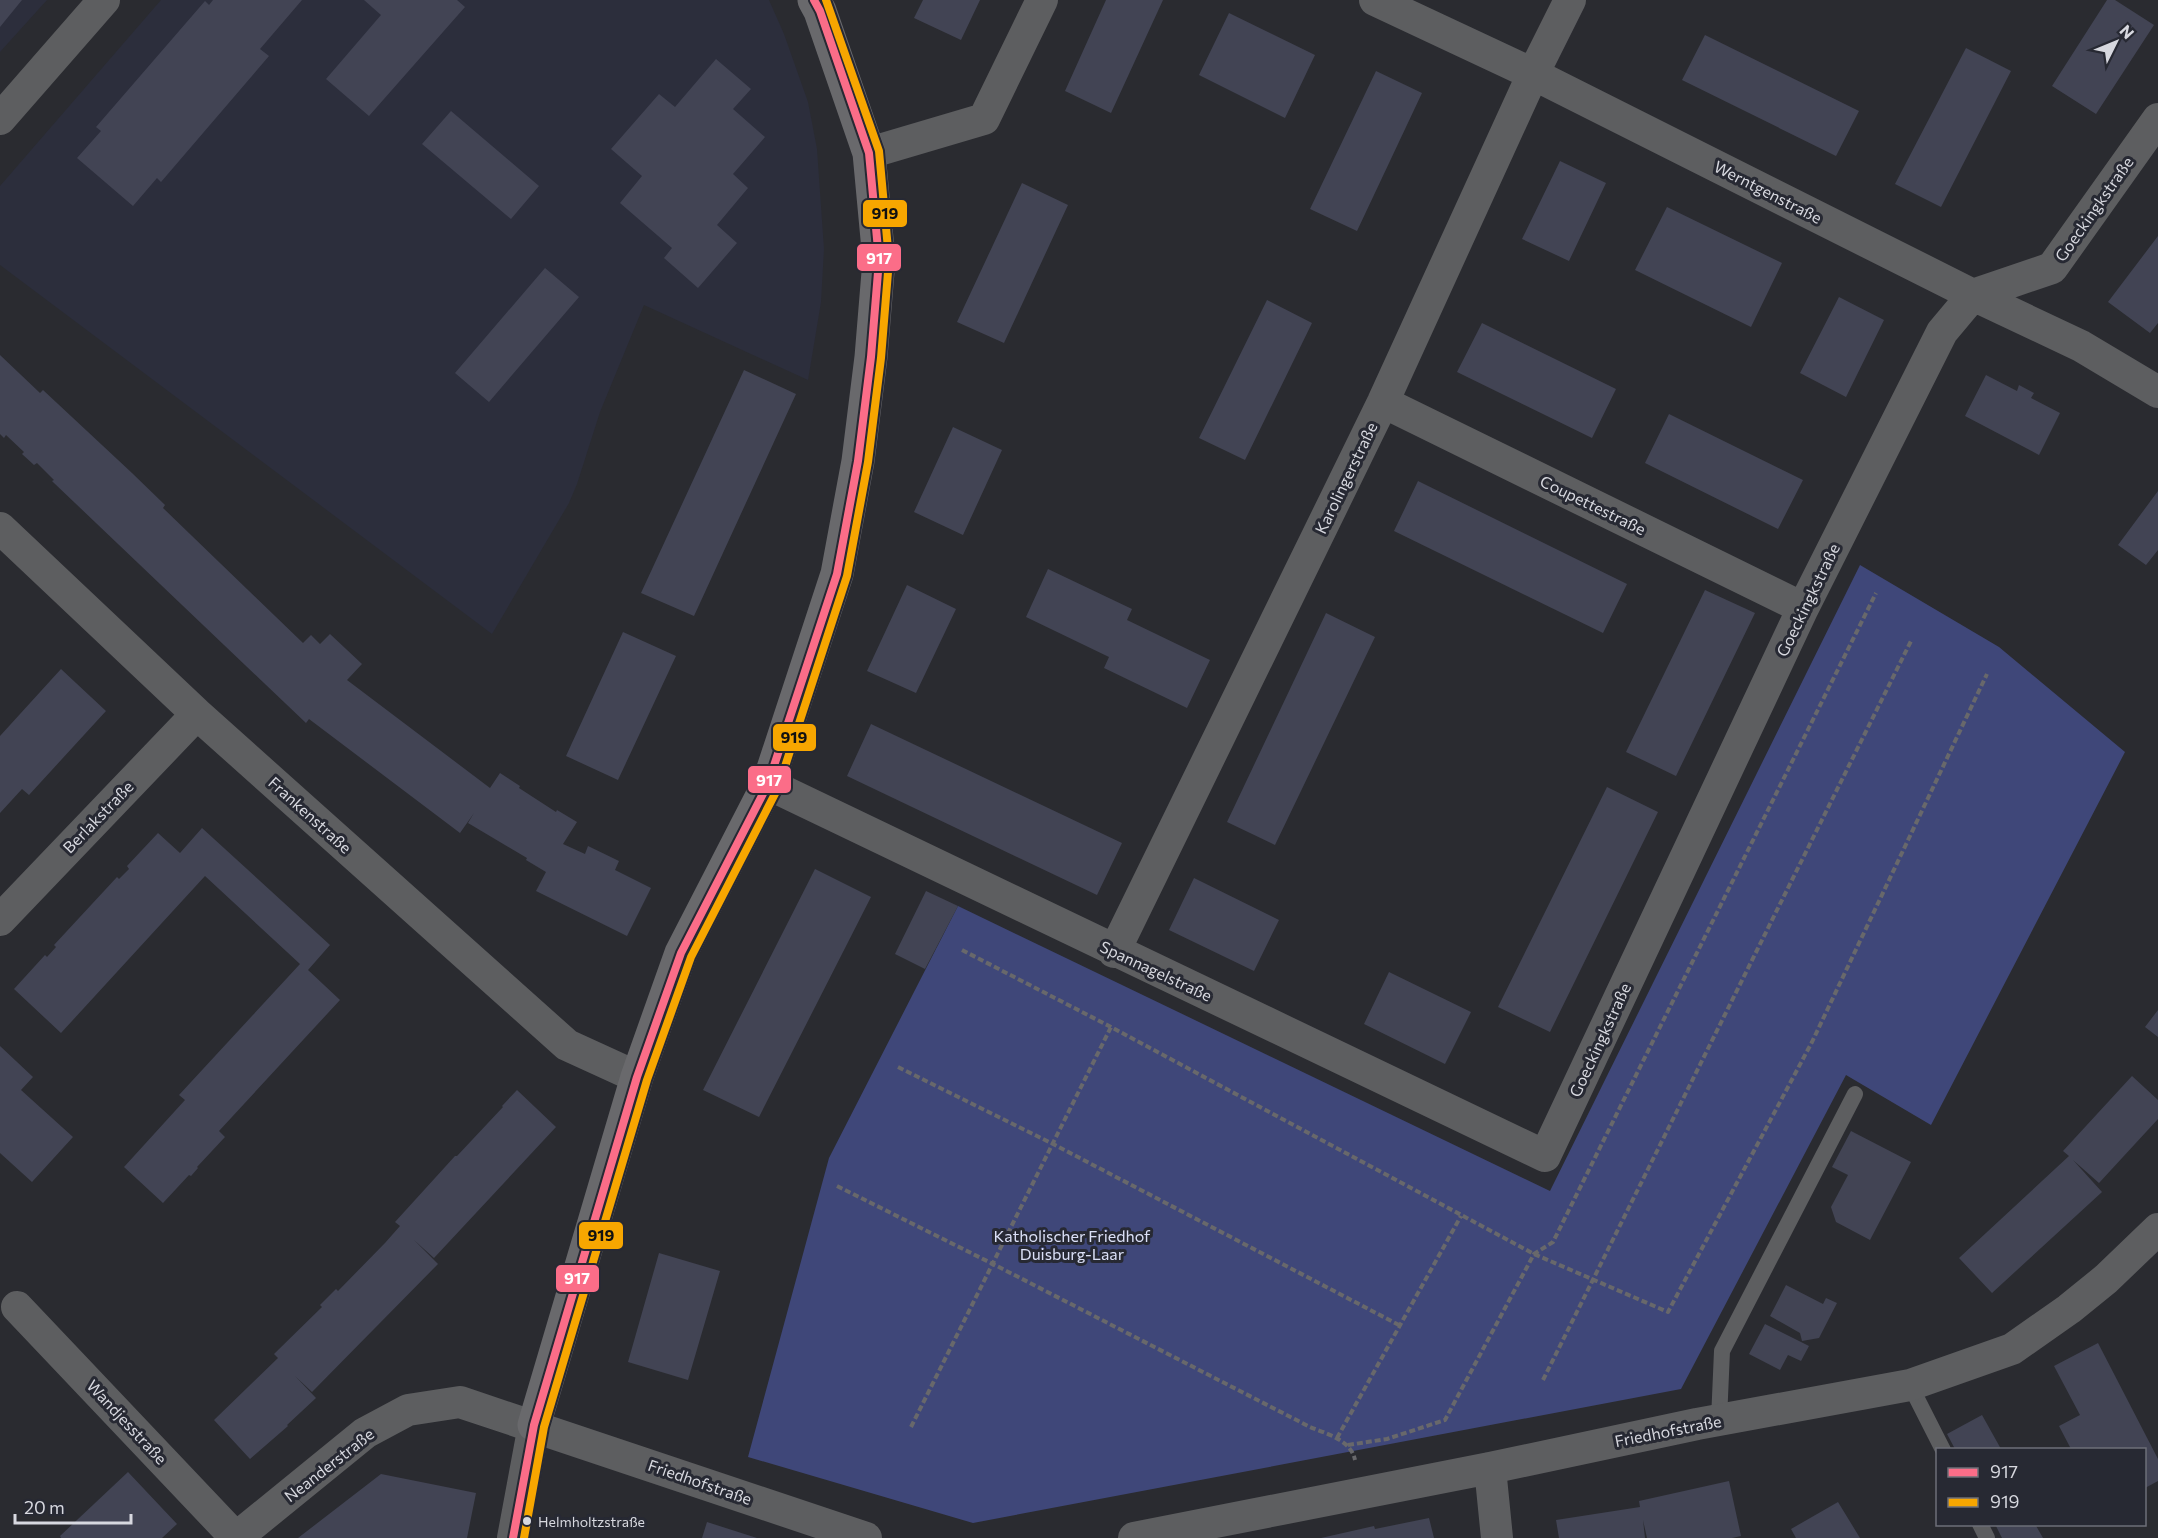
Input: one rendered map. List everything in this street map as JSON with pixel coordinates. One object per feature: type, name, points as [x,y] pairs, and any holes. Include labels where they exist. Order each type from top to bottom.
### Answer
[{"type":"street","points":[[0,119],[104,0]]},
{"type":"street","points":[[513,1538],[534,1425],[637,1077],[681,954],[768,784],[837,574],[858,460],[871,357],[879,260],[869,153],[843,73],[820,11],[813,0]]},
{"type":"street","points":[[869,153],[984,119],[1042,0]]},
{"type":"street","name":"Werntgenstraße","points":[[1375,0],[1533,74],[1973,295],[2081,346],[2158,392]]},
{"type":"street","name":"Karolingerstraße","points":[[1114,952],[1383,402],[1533,74],[1570,0]]},
{"type":"street","name":"Goeckingkstraße","points":[[1545,1156],[1803,608],[1942,332],[1973,295],[2052,268],[2158,119]]},
{"type":"street","name":"Coupettestraße","points":[[1383,402],[1803,608]]},
{"type":"street","name":"Frankenstraße","points":[[0,528],[197,714],[567,1045],[637,1077]]},
{"type":"street","name":"Berlakstraße","points":[[0,920],[197,714]]},
{"type":"street","name":"Spannagelstraße","points":[[768,784],[1114,952],[1545,1156]]},
{"type":"street","name":"Friedhofstraße","points":[[1134,1538],[1719,1420],[1910,1385],[2012,1349],[2069,1309],[2106,1279],[2158,1229]]},
{"type":"street","name":"Wandjesstraße","points":[[17,1306],[236,1538]]},
{"type":"street","name":"Neanderstraße","points":[[236,1538],[365,1433],[408,1410],[460,1402],[534,1425]]},
{"type":"street","name":"Friedhofstraße","points":[[534,1425],[866,1538]]},
{"type":"street","points":[[1490,1468],[1497,1538]]},
{"type":"lane","points":[[1719,1420],[1722,1351],[1855,1094]]},
{"type":"lane","points":[[1910,1385],[1942,1448]]},
{"type":"path","points":[[1348,1445],[1387,1439],[1444,1419],[1534,1254],[1553,1242],[1876,593]]},
{"type":"path","points":[[1543,1380],[1912,639]]},
{"type":"path","points":[[911,1427],[1111,1027]]},
{"type":"path","points":[[898,1067],[1053,1144],[1399,1325]]},
{"type":"path","points":[[837,1186],[1311,1427],[1337,1438],[1354,1452],[1362,1492]]},
{"type":"path","points":[[1337,1438],[1461,1216]]},
{"type":"shaded area","points":[[0,0],[47,0],[0,52]]},
{"type":"shaded area","points":[[161,0],[769,0],[784,34],[808,102],[817,149],[824,249],[821,302],[808,380],[644,305],[600,412],[569,503],[492,634],[0,265],[0,186]]},
{"type":"green space","name":"Katholischer Friedhof Duisburg-Laar","points":[[1860,565],[1999,647],[2125,752],[1931,1125],[1846,1075],[1681,1389],[973,1523],[748,1457],[829,1158],[958,906],[1550,1191]]},
{"type":"building","points":[[0,0],[22,0],[0,27]]},
{"type":"building","points":[[213,0],[302,0],[260,49],[269,56],[161,182],[157,178],[133,206],[77,158],[101,131],[96,127],[205,1],[209,5]]},
{"type":"building","points":[[364,0],[457,0],[465,7],[369,116],[326,79],[381,15]]},
{"type":"building","points":[[923,0],[980,0],[961,40],[914,18]]},
{"type":"building","points":[[1106,0],[1163,0],[1111,113],[1065,91]]},
{"type":"building","points":[[2107,0],[2115,0],[2154,25],[2096,114],[2052,86]]},
{"type":"building","points":[[1229,13],[1315,55],[1285,118],[1199,75]]},
{"type":"building","points":[[1705,35],[1859,111],[1836,156],[1682,80]]},
{"type":"building","points":[[1966,48],[2011,71],[1941,207],[1895,184]]},
{"type":"building","points":[[716,59],[751,89],[733,109],[765,137],[733,174],[748,188],[717,225],[737,243],[698,288],[664,258],[672,248],[620,203],[642,176],[611,149],[659,94],[675,107]]},
{"type":"building","points":[[1376,71],[1422,93],[1357,231],[1310,209]]},
{"type":"building","points":[[451,111],[539,186],[511,219],[422,144]]},
{"type":"building","points":[[1560,161],[1606,183],[1569,261],[1522,239]]},
{"type":"building","points":[[1022,183],[1068,205],[1004,343],[957,322]]},
{"type":"building","points":[[1667,207],[1782,263],[1751,327],[1635,270]]},
{"type":"building","points":[[2158,236],[2158,323],[2150,333],[2108,302]]},
{"type":"building","points":[[545,268],[579,297],[489,402],[455,373]]},
{"type":"building","points":[[1839,297],[1884,320],[1846,397],[1800,373]]},
{"type":"building","points":[[1267,300],[1312,323],[1245,460],[1199,438]]},
{"type":"building","points":[[1482,323],[1616,389],[1592,438],[1457,372]]},
{"type":"building","points":[[0,355],[40,393],[43,390],[132,473],[165,505],[163,508],[303,643],[311,635],[320,644],[330,634],[362,664],[347,680],[490,788],[500,773],[556,812],[557,810],[577,822],[563,844],[585,854],[588,846],[619,861],[615,870],[651,888],[627,936],[536,891],[546,872],[468,823],[474,813],[460,833],[309,719],[306,723],[54,483],[52,481],[54,480],[37,463],[34,465],[6,435],[4,438],[0,434]]},
{"type":"building","points":[[744,370],[796,394],[694,616],[641,593]]},
{"type":"building","points":[[1986,375],[2017,391],[2019,385],[2034,393],[2031,398],[2060,413],[2039,455],[1965,416]]},
{"type":"building","points":[[1669,414],[1803,480],[1778,529],[1645,463]]},
{"type":"building","points":[[953,427],[1002,450],[963,535],[914,512]]},
{"type":"building","points":[[1418,481],[1627,584],[1603,633],[1394,531]]},
{"type":"building","points":[[2158,491],[2158,550],[2146,565],[2118,545]]},
{"type":"building","points":[[1048,569],[1132,609],[1127,620],[1210,660],[1187,708],[1104,668],[1109,657],[1026,617]]},
{"type":"building","points":[[907,585],[956,609],[916,693],[867,671]]},
{"type":"building","points":[[1705,590],[1755,613],[1676,776],[1626,752]]},
{"type":"building","points":[[1326,613],[1375,637],[1275,845],[1227,822]]},
{"type":"building","points":[[623,632],[676,656],[618,780],[566,756]]},
{"type":"building","points":[[61,669],[106,711],[29,795],[22,789],[0,813],[0,736]]},
{"type":"building","points":[[871,724],[1122,843],[1097,895],[847,776]]},
{"type":"building","points":[[1607,787],[1658,812],[1550,1032],[1498,1007]]},
{"type":"building","points":[[202,828],[330,945],[308,970],[340,1000],[219,1131],[225,1137],[191,1176],[189,1175],[163,1203],[124,1167],[185,1100],[179,1095],[300,964],[205,876],[61,1033],[14,989],[45,955],[47,957],[56,947],[54,945],[117,877],[119,879],[129,869],[127,866],[158,833],[180,853]]},
{"type":"building","points":[[815,869],[871,897],[759,1117],[703,1090]]},
{"type":"building","points":[[1194,878],[1279,920],[1254,971],[1169,930]]},
{"type":"building","points":[[926,891],[958,906],[925,969],[895,954]]},
{"type":"building","points":[[1389,972],[1471,1012],[1445,1064],[1364,1024]]},
{"type":"building","points":[[2158,1010],[2158,1037],[2145,1027]]},
{"type":"building","points":[[0,1046],[33,1077],[21,1090],[73,1137],[32,1182],[0,1153]]},
{"type":"building","points":[[2132,1076],[2158,1100],[2158,1119],[2099,1183],[2073,1160],[2102,1192],[1992,1293],[1959,1258],[2069,1156],[2063,1151]]},
{"type":"building","points":[[517,1090],[556,1127],[434,1258],[414,1240],[438,1264],[312,1392],[295,1376],[316,1398],[250,1459],[214,1420],[278,1358],[274,1354],[322,1307],[320,1305],[336,1289],[338,1291],[385,1243],[400,1226],[395,1222]]},
{"type":"building","points":[[1851,1131],[1911,1162],[1870,1240],[1836,1222],[1831,1207],[1848,1175],[1832,1167]]},
{"type":"building","points":[[659,1253],[720,1271],[688,1380],[628,1362]]},
{"type":"building","points":[[1786,1285],[1823,1304],[1826,1298],[1837,1303],[1819,1338],[1802,1341],[1800,1333],[1770,1316]]},
{"type":"building","points":[[1765,1324],[1809,1346],[1801,1361],[1788,1355],[1780,1370],[1749,1354]]},
{"type":"building","points":[[2098,1343],[2158,1459],[2158,1481],[2146,1487],[2146,1448],[2070,1448],[2059,1426],[2080,1415],[2054,1366]]},
{"type":"building","points":[[1982,1415],[2000,1448],[1954,1448],[1947,1434]]},
{"type":"building","points":[[128,1472],[177,1524],[162,1538],[61,1538],[60,1536]]},
{"type":"building","points":[[381,1474],[476,1493],[467,1538],[298,1538]]},
{"type":"building","points":[[1729,1481],[1741,1536],[1732,1538],[1647,1538],[1643,1520],[1645,1538],[1559,1538],[1556,1520],[1640,1507],[1639,1501]]},
{"type":"building","points":[[1838,1502],[1860,1538],[1796,1538],[1791,1529]]},
{"type":"building","points":[[1429,1518],[1434,1538],[1321,1538],[1374,1526],[1375,1529]]},
{"type":"building","points":[[707,1522],[757,1538],[702,1538]]},
{"type":"building","points":[[1996,1526],[2036,1526],[2043,1538],[2002,1538]]},
{"type":"transit line","name":"917","points":[[513,1538],[534,1425],[637,1077],[681,953],[768,784],[837,574],[858,461],[871,357],[879,260],[869,153],[820,11],[814,0]]},
{"type":"transit line","name":"919","points":[[524,1538],[544,1427],[647,1080],[691,957],[778,788],[847,576],[868,462],[881,358],[889,260],[879,151],[826,0]]},
{"type":"place","name":"Helmholtzstraße","points":[[527,1521]]}]
